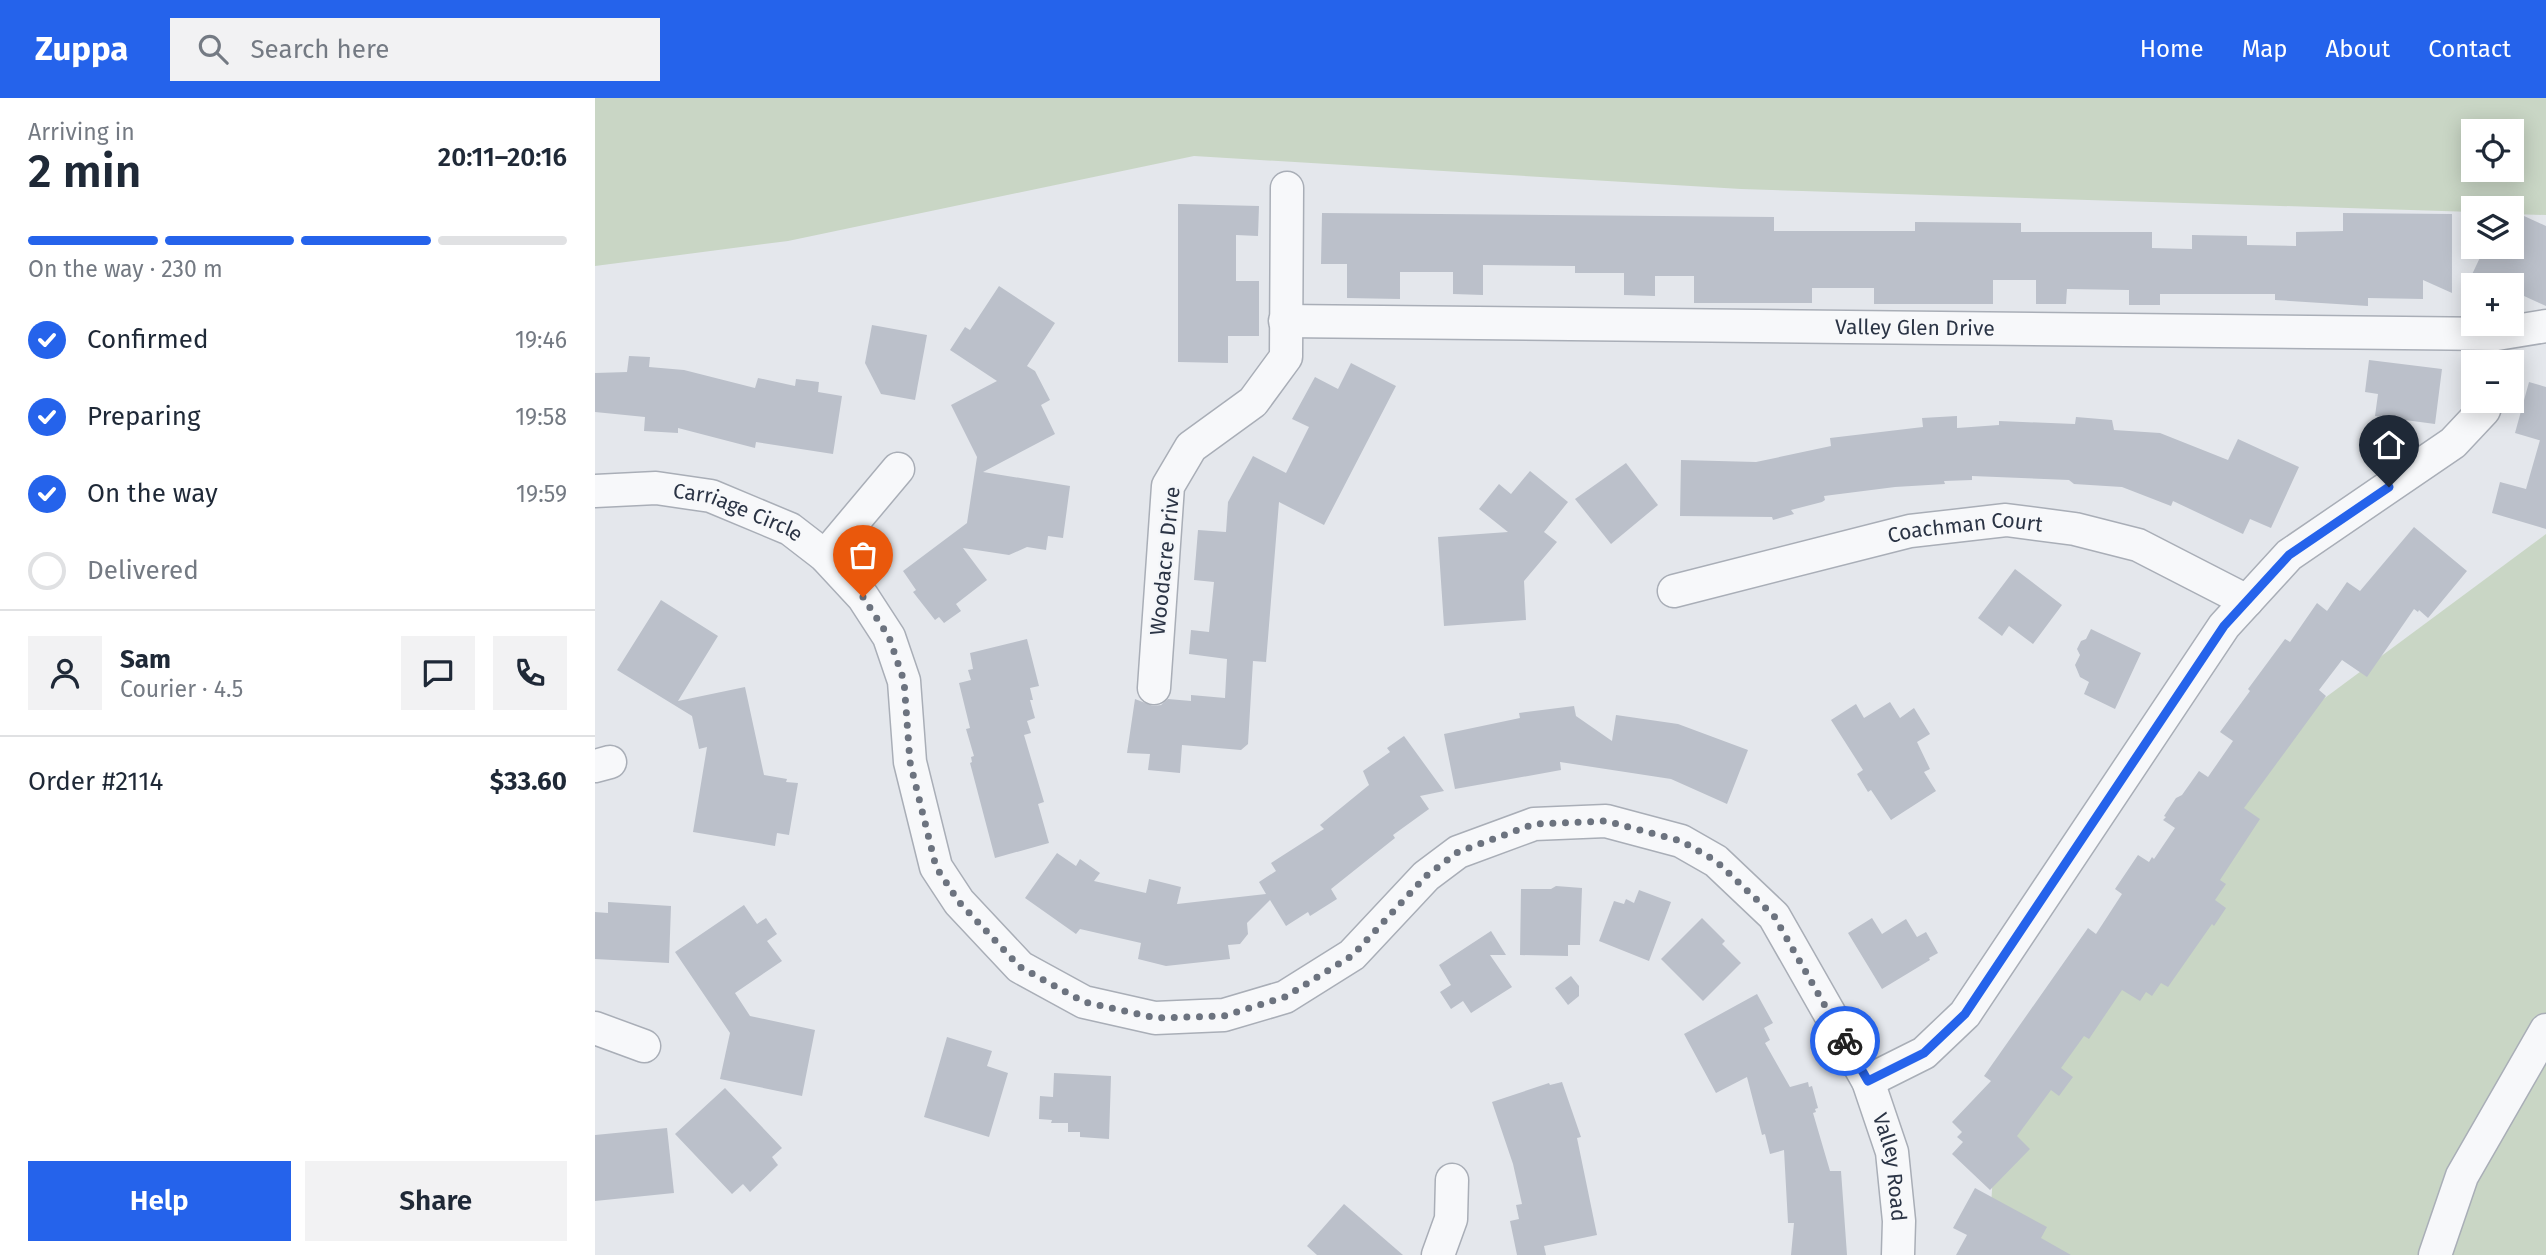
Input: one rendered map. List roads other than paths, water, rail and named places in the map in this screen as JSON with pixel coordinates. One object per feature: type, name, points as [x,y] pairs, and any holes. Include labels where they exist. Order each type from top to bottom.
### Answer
[{"type":"street","name":"Woodacre Drive","points":[[1154,688],[1168,486],[1191,447],[1253,402],[1286,357],[1287,188]]},
{"type":"street","name":"Valley Glen Drive","points":[[1285,321],[2497,348],[2546,326]]},
{"type":"street","points":[[1868,1081],[1924,1053],[1965,1014],[2224,626],[2289,555],[2453,443],[2481,413]]},
{"type":"street","points":[[825,555],[898,469]]},
{"type":"street","name":"Carriage Circle","points":[[595,491],[656,488],[711,496],[790,529],[825,555],[863,597],[889,637],[904,681],[910,762],[936,867],[959,902],[1020,967],[1084,1002],[1156,1018],[1224,1016],[1285,997],[1353,955],[1426,876],[1458,852],[1534,824],[1606,821],[1681,841],[1716,861],[1774,916],[1868,1081]]},
{"type":"street","name":"Coachman Court","points":[[1674,592],[1910,531],[2006,520],[2075,529],[2137,545],[2248,601]]},
{"type":"street","points":[[595,1028],[644,1046]]},
{"type":"street","points":[[2435,1255],[2462,1177],[2546,1030]]},
{"type":"street","name":"Valley Road","points":[[1868,1081],[1892,1152],[1899,1220],[1898,1255]]},
{"type":"street","points":[[1438,1255],[1451,1219],[1452,1180]]}]
